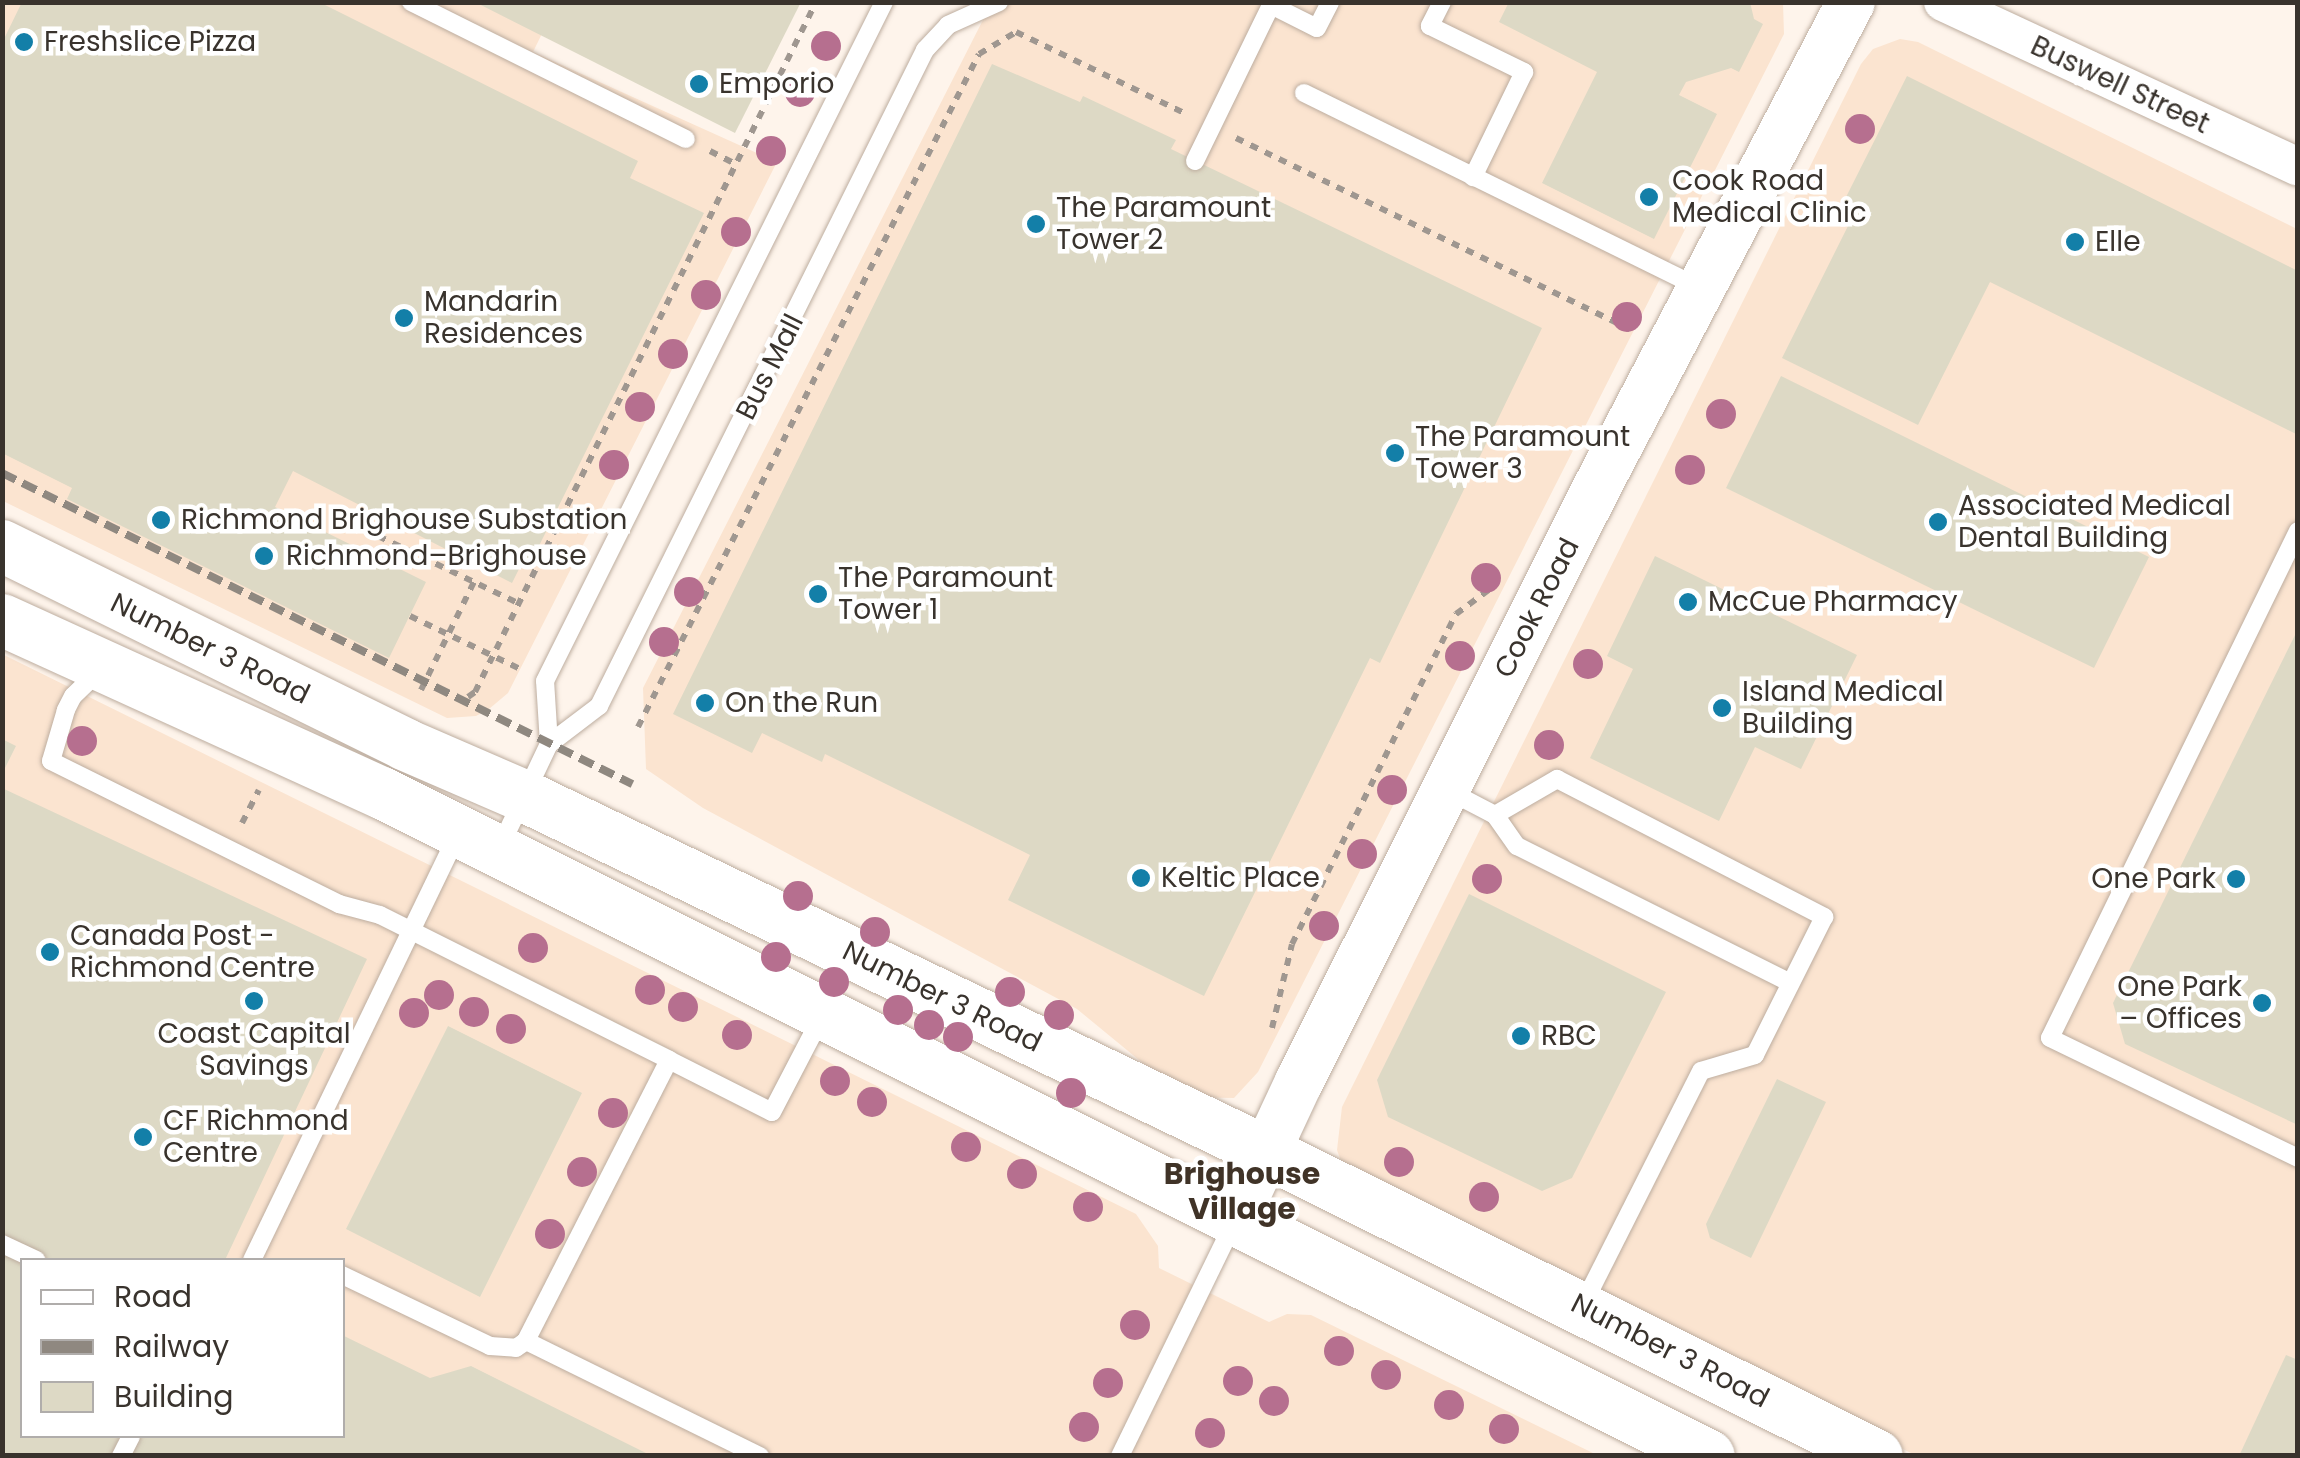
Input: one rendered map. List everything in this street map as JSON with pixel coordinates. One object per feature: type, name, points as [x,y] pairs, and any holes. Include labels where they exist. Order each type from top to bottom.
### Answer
[{"type":"main road","name":"Number 3 Road","points":[[2,546],[406,745],[524,796],[1266,1152],[1878,1456]]},
{"type":"main road","name":"Number 3 Road","points":[[2,620],[102,669],[357,780],[1708,1456]]},
{"type":"street","name":"Cook Road","points":[[1235,1219],[1288,1105],[1598,487],[1851,2]]},
{"type":"street","name":"Buswell Street","points":[[1944,2],[2298,168]]},
{"type":"lane","points":[[411,2],[686,139]]},
{"type":"lane","name":"Bus Mall","points":[[549,744],[545,681],[884,2]]},
{"type":"lane","name":"Bus Mall","points":[[253,1258],[411,930],[479,840],[524,796],[549,744],[599,706],[925,50],[948,25],[999,2]]},
{"type":"lane","points":[[1195,161],[1271,6],[1317,28],[1330,2]]},
{"type":"lane","points":[[1442,2],[1430,26],[1524,72],[1474,176]]},
{"type":"lane","points":[[1304,93],[1704,290]]},
{"type":"lane","points":[[2298,531],[2050,1038],[2298,1158]]},
{"type":"lane","points":[[102,669],[73,696],[58,726],[51,761],[338,904],[380,915],[411,930],[772,1112],[824,1013]]},
{"type":"lane","points":[[1495,815],[1557,780],[1824,917],[1755,1055],[1701,1071],[1582,1306]]},
{"type":"lane","points":[[1446,790],[1495,815],[1517,846],[1790,983]]},
{"type":"lane","points":[[345,1275],[490,1346],[516,1348],[526,1341],[669,1060]]},
{"type":"lane","points":[[1120,1456],[1235,1219]]},
{"type":"lane","points":[[2,1244],[32,1258]]},
{"type":"lane","points":[[526,1341],[760,1456]]},
{"type":"path","points":[[468,698],[816,2]]},
{"type":"path","points":[[638,726],[978,54],[1016,32],[1630,328]]},
{"type":"path","points":[[378,536],[518,603]]},
{"type":"path","points":[[1288,1105],[1268,1047],[1292,944],[1456,614],[1502,580]]},
{"type":"path","points":[[421,690],[474,582]]},
{"type":"path","points":[[410,616],[520,669]]},
{"type":"path","points":[[240,829],[260,788]]},
{"type":"shaded area","points":[[2,3],[557,3],[533,52],[777,162],[508,693],[489,709],[476,716],[447,718],[3,501]]},
{"type":"shaded area","points":[[997,3],[1783,3],[1784,34],[1258,1072],[1234,1098],[1184,1097],[1077,1009],[703,808],[646,769],[643,688],[986,14]]},
{"type":"shaded area","points":[[1900,39],[1918,42],[2297,229],[2297,1455],[1915,1455],[1366,1186],[1342,1164],[1337,1150],[1342,1107],[1861,64],[1873,49]]},
{"type":"shaded area","name":"CF Richmond Centre","points":[[2,654],[1136,1214],[1158,1246],[1159,1268],[1269,1322],[1287,1314],[1311,1315],[1597,1455],[3,1455]]},
{"type":"building","name":"Mandarin Residences","points":[[22,2],[319,2],[638,161],[630,178],[704,213],[532,560],[525,557],[512,583],[293,471],[275,507],[426,582],[389,658],[67,499],[72,488],[2,453],[2,43]]},
{"type":"building","name":"Emporio","points":[[475,2],[801,2],[735,133]]},
{"type":"building","points":[[1509,2],[1750,2],[1754,19],[1763,24],[1739,72],[1731,68],[1686,82],[1679,95],[1717,114],[1654,239],[1542,183],[1597,72],[1499,22]]},
{"type":"building","points":[[992,64],[1080,102],[1083,96],[1176,140],[1171,149],[1542,328],[1380,663],[1370,658],[1204,996],[1008,900],[1030,855],[825,754],[822,762],[762,733],[752,753],[673,714]]},
{"type":"building","name":"Elle","points":[[1907,76],[2298,271],[2298,435],[1990,282],[1918,425],[1782,358],[1854,214],[1841,207]]},
{"type":"building","name":"Associated Medical Dental Building","points":[[1781,376],[2149,557],[2094,668],[1726,488]]},
{"type":"building","name":"Island Medical Building","points":[[1655,556],[1857,655],[1801,769],[1755,747],[1719,821],[1590,758],[1633,669],[1607,656]]},
{"type":"building","name":"One Park","points":[[2298,629],[2298,1125],[2125,1044],[2113,1003]]},
{"type":"building","points":[[2,739],[16,746],[2,774]]},
{"type":"building","name":"CF Richmond Centre","points":[[2,788],[367,959],[226,1258],[20,1258],[20,1438],[345,1438],[345,1336],[430,1378],[471,1366],[652,1456],[2,1456]]},
{"type":"building","name":"RBC","points":[[1469,894],[1666,992],[1572,1178],[1542,1191],[1388,1117],[1377,1080]]},
{"type":"building","points":[[448,1026],[582,1093],[480,1297],[346,1229]]},
{"type":"building","points":[[1777,1079],[1826,1102],[1751,1258],[1710,1238],[1706,1224]]},
{"type":"building","points":[[2286,1355],[2298,1360],[2298,1456],[2239,1456]]},
{"type":"railway","points":[[2,473],[632,784]]},
{"type":"place","name":"Freshslice Pizza","points":[[24,42]]},
{"type":"place","name":"Emporio","points":[[699,84]]},
{"type":"place","name":"Cook Road Medical Clinic","points":[[1649,197]]},
{"type":"place","name":"The Paramount Tower 2","points":[[1036,224]]},
{"type":"place","name":"Elle","points":[[2075,242]]},
{"type":"place","name":"Mandarin Residences","points":[[404,318]]},
{"type":"place","name":"The Paramount Tower 3","points":[[1395,453]]},
{"type":"place","name":"Richmond Brighouse Substation","points":[[161,520]]},
{"type":"place","name":"Associated Medical Dental Building","points":[[1938,522]]},
{"type":"place","name":"Richmond–Brighouse","points":[[264,556]]},
{"type":"place","name":"The Paramount Tower 1","points":[[818,594]]},
{"type":"place","name":"McCue Pharmacy","points":[[1688,602]]},
{"type":"place","name":"On the Run","points":[[705,703]]},
{"type":"place","name":"Island Medical Building","points":[[1722,708]]},
{"type":"place","name":"Keltic Place","points":[[1141,878]]},
{"type":"place","name":"One Park","points":[[2236,879]]},
{"type":"place","name":"Canada Post - Richmond Centre","points":[[50,952]]},
{"type":"place","name":"Coast Capital Savings","points":[[254,1001]]},
{"type":"place","name":"One Park – Offices","points":[[2262,1003]]},
{"type":"place","name":"RBC","points":[[1521,1036]]},
{"type":"place","name":"CF Richmond Centre","points":[[143,1137]]},
{"type":"district","name":"Brighouse Village","points":[[1242,1191]]}]
